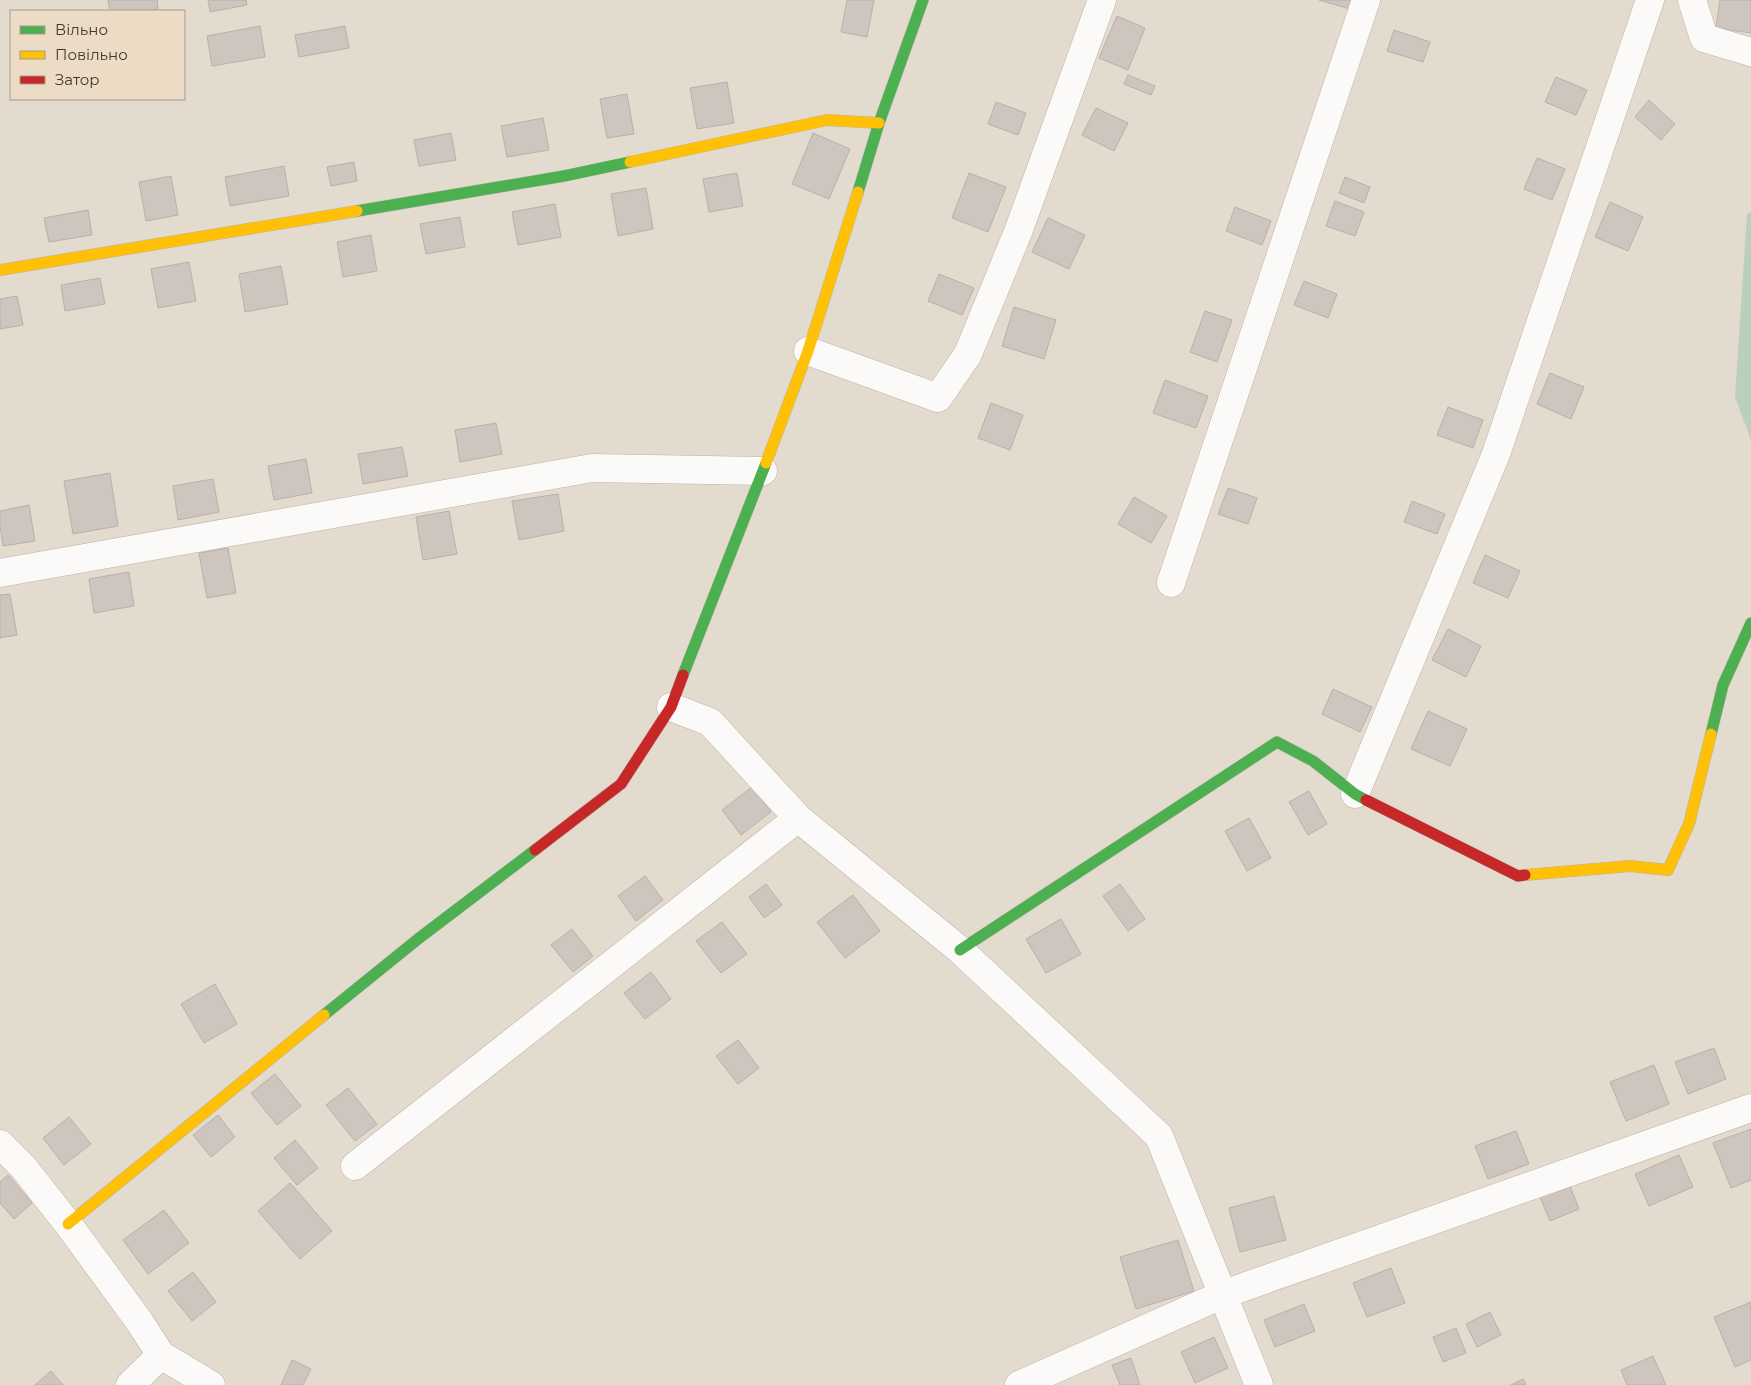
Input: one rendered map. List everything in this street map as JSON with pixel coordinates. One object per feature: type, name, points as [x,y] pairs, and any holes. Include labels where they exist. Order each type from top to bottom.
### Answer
[{"type":"street","points":[[68,1224],[418,939],[621,784],[671,707],[763,471],[808,351],[879,123],[923,0]]},
{"type":"street","points":[[808,351],[938,398],[968,354],[1018,232],[1102,0]]},
{"type":"street","points":[[1171,582],[1366,0]]},
{"type":"street","points":[[1355,794],[1496,454],[1650,0]]},
{"type":"street","points":[[1692,0],[1704,38],[1751,52]]},
{"type":"street","points":[[0,270],[564,176],[827,120],[879,123]]},
{"type":"street","points":[[0,573],[592,468],[763,471]]},
{"type":"street","points":[[960,950],[1276,742],[1313,761],[1355,794],[1518,876],[1630,866],[1668,870],[1689,824],[1723,685],[1751,623]]},
{"type":"street","points":[[671,707],[710,722],[798,818],[960,950],[1159,1136],[1259,1385]]},
{"type":"street","points":[[354,1166],[798,818]]},
{"type":"street","points":[[1019,1385],[1224,1294],[1751,1108]]},
{"type":"street","points":[[0,1144],[24,1168],[68,1224],[139,1321],[161,1355],[211,1385]]},
{"type":"street","points":[[130,1385],[161,1355]]},
{"type":"green space","points":[[1751,212],[1751,440],[1735,397],[1747,214]]},
{"type":"building","points":[[108,0],[157,0],[158,9],[110,10]]},
{"type":"building","points":[[208,0],[246,0],[247,5],[210,12]]},
{"type":"building","points":[[847,0],[874,0],[867,37],[841,32]]},
{"type":"building","points":[[1319,0],[1352,0],[1350,9]]},
{"type":"building","points":[[1720,0],[1751,0],[1751,33],[1716,28]]},
{"type":"building","points":[[1117,16],[1145,28],[1128,70],[1099,58]]},
{"type":"building","points":[[260,26],[265,57],[212,66],[207,36]]},
{"type":"building","points":[[345,26],[349,48],[299,57],[295,35]]},
{"type":"building","points":[[1394,30],[1430,42],[1423,62],[1387,51]]},
{"type":"building","points":[[1128,75],[1155,86],[1151,95],[1124,84]]},
{"type":"building","points":[[1556,77],[1587,90],[1576,115],[1545,102]]},
{"type":"building","points":[[727,82],[734,123],[697,129],[690,88]]},
{"type":"building","points":[[627,94],[634,134],[607,138],[600,99]]},
{"type":"building","points":[[1649,100],[1675,124],[1661,140],[1635,117]]},
{"type":"building","points":[[996,102],[1026,113],[1018,135],[988,124]]},
{"type":"building","points":[[1096,108],[1128,123],[1114,151],[1082,135]]},
{"type":"building","points":[[543,118],[549,150],[507,157],[501,126]]},
{"type":"building","points":[[451,133],[456,160],[419,166],[414,140]]},
{"type":"building","points":[[813,133],[850,149],[829,199],[792,184]]},
{"type":"building","points":[[1537,158],[1565,169],[1552,200],[1524,189]]},
{"type":"building","points":[[354,162],[357,181],[331,186],[327,167]]},
{"type":"building","points":[[284,166],[289,196],[230,206],[225,177]]},
{"type":"building","points":[[737,173],[743,206],[709,212],[703,179]]},
{"type":"building","points":[[969,173],[1006,187],[988,232],[952,218]]},
{"type":"building","points":[[171,176],[178,215],[146,221],[139,182]]},
{"type":"building","points":[[1345,177],[1370,187],[1364,203],[1339,193]]},
{"type":"building","points":[[646,188],[653,229],[618,236],[611,194]]},
{"type":"building","points":[[1335,201],[1364,212],[1355,236],[1326,226]]},
{"type":"building","points":[[1610,202],[1643,217],[1628,251],[1595,237]]},
{"type":"building","points":[[555,204],[561,237],[518,245],[512,212]]},
{"type":"building","points":[[1235,207],[1271,221],[1262,245],[1226,231]]},
{"type":"building","points":[[88,210],[92,235],[49,242],[44,218]]},
{"type":"building","points":[[460,217],[465,247],[426,254],[420,224]]},
{"type":"building","points":[[1048,218],[1085,235],[1069,269],[1032,252]]},
{"type":"building","points":[[371,235],[377,271],[343,277],[337,242]]},
{"type":"building","points":[[189,262],[196,301],[158,308],[151,269]]},
{"type":"building","points":[[281,266],[288,304],[245,312],[239,274]]},
{"type":"building","points":[[939,274],[974,288],[962,315],[928,301]]},
{"type":"building","points":[[100,278],[105,304],[65,311],[61,285]]},
{"type":"building","points":[[1304,281],[1337,294],[1328,318],[1294,305]]},
{"type":"building","points":[[17,296],[23,325],[0,329],[0,299]]},
{"type":"building","points":[[1014,307],[1056,320],[1044,359],[1002,346]]},
{"type":"building","points":[[1205,311],[1232,320],[1217,362],[1190,352]]},
{"type":"building","points":[[1550,373],[1584,387],[1571,419],[1537,404]]},
{"type":"building","points":[[1165,380],[1208,396],[1196,428],[1153,413]]},
{"type":"building","points":[[991,403],[1023,415],[1010,450],[978,438]]},
{"type":"building","points":[[1448,407],[1483,420],[1473,448],[1437,435]]},
{"type":"building","points":[[496,423],[502,454],[460,462],[455,430]]},
{"type":"building","points":[[402,447],[408,476],[363,484],[358,454]]},
{"type":"building","points":[[306,459],[312,493],[274,500],[268,466]]},
{"type":"building","points":[[110,473],[118,526],[73,534],[64,481]]},
{"type":"building","points":[[213,479],[219,512],[178,520],[173,486]]},
{"type":"building","points":[[1228,488],[1257,498],[1248,524],[1218,514]]},
{"type":"building","points":[[558,494],[564,531],[519,540],[512,501]]},
{"type":"building","points":[[1134,497],[1167,516],[1151,543],[1118,524]]},
{"type":"building","points":[[1412,501],[1445,514],[1437,534],[1404,522]]},
{"type":"building","points":[[29,505],[35,541],[3,546],[0,511]]},
{"type":"building","points":[[449,511],[457,554],[423,560],[416,517]]},
{"type":"building","points":[[228,548],[236,593],[207,598],[199,553]]},
{"type":"building","points":[[1485,555],[1520,571],[1508,598],[1473,583]]},
{"type":"building","points":[[129,572],[134,606],[94,613],[89,579]]},
{"type":"building","points":[[10,594],[17,635],[0,638],[0,595]]},
{"type":"building","points":[[1448,629],[1481,646],[1466,677],[1432,660]]},
{"type":"building","points":[[1333,689],[1372,707],[1360,732],[1322,714]]},
{"type":"building","points":[[1428,711],[1467,729],[1450,766],[1411,749]]},
{"type":"building","points":[[752,787],[771,812],[741,835],[722,810]]},
{"type":"building","points":[[1309,791],[1327,824],[1308,835],[1289,802]]},
{"type":"building","points":[[1249,818],[1271,858],[1247,871],[1225,831]]},
{"type":"building","points":[[645,876],[663,900],[636,921],[618,896]]},
{"type":"building","points":[[766,884],[782,905],[764,918],[749,897]]},
{"type":"building","points":[[1120,884],[1145,919],[1128,931],[1103,896]]},
{"type":"building","points":[[853,895],[880,931],[845,958],[817,922]]},
{"type":"building","points":[[1061,919],[1081,954],[1046,973],[1026,939]]},
{"type":"building","points":[[722,922],[747,954],[721,973],[696,941]]},
{"type":"building","points":[[572,929],[593,956],[573,972],[551,945]]},
{"type":"building","points":[[651,972],[671,999],[645,1019],[624,993]]},
{"type":"building","points":[[215,984],[237,1024],[204,1043],[181,1004]]},
{"type":"building","points":[[738,1040],[759,1068],[738,1084],[716,1056]]},
{"type":"building","points":[[1714,1048],[1726,1079],[1688,1094],[1675,1062]]},
{"type":"building","points":[[1654,1065],[1669,1104],[1626,1121],[1610,1082]]},
{"type":"building","points":[[275,1074],[301,1106],[277,1125],[251,1093]]},
{"type":"building","points":[[348,1088],[377,1124],[355,1141],[326,1105]]},
{"type":"building","points":[[218,1115],[235,1137],[211,1157],[193,1135]]},
{"type":"building","points":[[69,1117],[91,1144],[64,1165],[43,1138]]},
{"type":"building","points":[[1751,1129],[1751,1180],[1731,1188],[1713,1143]]},
{"type":"building","points":[[1516,1131],[1529,1164],[1488,1179],[1475,1146]]},
{"type":"building","points":[[295,1140],[318,1168],[297,1185],[274,1158]]},
{"type":"building","points":[[1679,1155],[1693,1187],[1649,1206],[1635,1174]]},
{"type":"building","points":[[8,1175],[32,1203],[14,1219],[0,1203],[0,1182]]},
{"type":"building","points":[[290,1183],[332,1231],[300,1259],[258,1211]]},
{"type":"building","points":[[1570,1186],[1579,1209],[1550,1221],[1540,1197]]},
{"type":"building","points":[[1274,1196],[1286,1240],[1240,1252],[1229,1208]]},
{"type":"building","points":[[164,1210],[189,1243],[148,1274],[123,1240]]},
{"type":"building","points":[[1178,1240],[1194,1291],[1136,1309],[1120,1257]]},
{"type":"building","points":[[1391,1268],[1405,1303],[1367,1317],[1353,1283]]},
{"type":"building","points":[[193,1272],[216,1302],[192,1321],[168,1291]]},
{"type":"building","points":[[1751,1302],[1751,1360],[1735,1367],[1714,1317]]},
{"type":"building","points":[[1304,1304],[1315,1331],[1275,1347],[1264,1320]]},
{"type":"building","points":[[1490,1312],[1501,1335],[1477,1347],[1466,1324]]},
{"type":"building","points":[[1456,1328],[1466,1353],[1443,1362],[1433,1337]]},
{"type":"building","points":[[1214,1337],[1228,1368],[1195,1383],[1181,1352]]},
{"type":"building","points":[[1653,1356],[1666,1385],[1627,1385],[1621,1370]]},
{"type":"building","points":[[1131,1358],[1140,1385],[1120,1385],[1112,1365]]},
{"type":"building","points":[[292,1360],[311,1369],[303,1385],[281,1385]]},
{"type":"building","points":[[51,1371],[63,1385],[35,1385]]},
{"type":"building","points":[[1523,1379],[1526,1385],[1511,1385]]},
{"type":"traffic: fast","points":[[858,192],[879,123],[923,0]]},
{"type":"traffic: fast","points":[[357,211],[564,176],[630,162]]},
{"type":"traffic: fast","points":[[683,675],[766,463]]},
{"type":"traffic: fast","points":[[1711,734],[1723,685],[1751,623]]},
{"type":"traffic: fast","points":[[960,950],[1277,742],[1313,761],[1355,794],[1366,800]]},
{"type":"traffic: fast","points":[[324,1015],[418,939],[535,850]]},
{"type":"traffic: slow","points":[[630,162],[827,120],[879,123]]},
{"type":"traffic: slow","points":[[766,463],[808,351],[858,192]]},
{"type":"traffic: slow","points":[[0,270],[357,211]]},
{"type":"traffic: slow","points":[[1525,875],[1630,866],[1668,870],[1689,824],[1711,734]]},
{"type":"traffic: slow","points":[[68,1224],[324,1015]]},
{"type":"traffic: jam","points":[[535,850],[621,784],[671,707],[683,675]]},
{"type":"traffic: jam","points":[[1366,800],[1518,876],[1525,875]]}]
